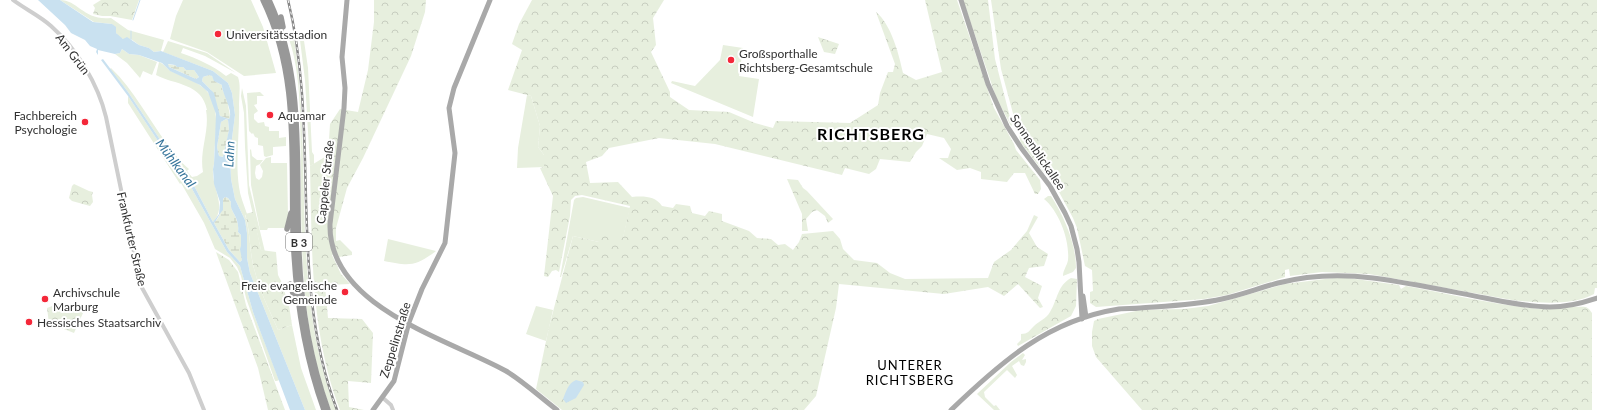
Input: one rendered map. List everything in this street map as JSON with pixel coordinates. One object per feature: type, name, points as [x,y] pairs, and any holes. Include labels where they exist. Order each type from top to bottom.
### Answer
[{"type":"highway","name":"B 3","points":[[263,0],[278,34],[285,60],[289,85],[294,256],[300,317],[311,370],[324,410]]},
{"type":"highway","name":"B 3","points":[[269,0],[282,33],[294,85],[296,107],[299,252],[303,299],[313,358],[328,410]]},
{"type":"highway","points":[[281,17],[286,39],[286,49]]},
{"type":"highway","points":[[287,229],[293,205]]},
{"type":"highway","points":[[290,284],[300,317]]},
{"type":"main road","name":"Cappeler Straße","points":[[347,0],[342,67],[345,88],[344,108],[330,224],[331,242],[337,257],[353,282],[370,300],[384,311],[408,325],[506,371],[557,410]]},
{"type":"main road","name":"Zeppelinstraße","points":[[373,410],[383,398],[396,376],[408,325],[430,272],[445,243],[455,153],[449,103],[490,0]]},
{"type":"main road","name":"Sonnenblickallee","points":[[960,0],[988,84],[1007,126],[1022,150],[1050,186],[1071,226],[1077,249],[1084,318]]},
{"type":"main road","points":[[951,410],[981,381],[1019,350],[1033,341],[1071,322],[1100,313],[1122,309],[1200,303],[1222,299],[1288,281],[1332,275],[1372,278],[1511,303],[1540,306],[1563,306],[1597,298]]},
{"type":"main road","points":[[1071,322],[1082,304],[1091,311],[1100,313]]},
{"type":"street","name":"Am Grün","points":[[13,0],[48,24],[63,38],[92,81]]},
{"type":"street","name":"Frankfurter Straße","points":[[92,81],[98,91],[104,108],[141,286],[179,354],[192,380],[204,410]]},
{"type":"street","points":[[383,398],[391,405],[393,410]]},
{"type":"green space","points":[[60,0],[72,3],[88,14],[102,18],[111,18],[128,30],[164,40],[161,51],[154,52],[149,48],[139,45],[131,39],[123,39],[119,37],[112,24],[94,22]]},
{"type":"green space","points":[[101,0],[139,0],[132,20],[93,14],[95,8],[93,5]]},
{"type":"green space","name":"Universitätsstadion","points":[[183,0],[251,0],[263,27],[276,73],[244,76],[207,52],[170,39],[176,16]]},
{"type":"green space","points":[[374,0],[426,0],[425,12],[411,56],[363,158],[347,188],[336,228],[336,241],[340,240],[352,252],[352,255],[339,257],[337,253],[332,255],[341,274],[350,284],[325,285],[328,318],[362,319],[373,333],[371,383],[348,381],[349,407],[364,410],[340,410],[330,380],[323,350],[314,290],[310,166],[328,155],[330,124],[340,109],[358,112],[368,70],[374,22]]},
{"type":"green space","points":[[532,0],[664,0],[653,18],[656,45],[651,52],[670,92],[670,97],[689,110],[729,112],[755,123],[773,128],[776,121],[850,123],[878,105],[880,93],[888,72],[893,72],[895,64],[876,12],[886,24],[890,32],[897,49],[903,73],[916,80],[942,72],[925,0],[957,0],[994,108],[1016,150],[1040,180],[1041,189],[1038,194],[1035,194],[1025,173],[1014,173],[1007,182],[981,179],[981,172],[970,168],[957,170],[939,158],[948,158],[951,149],[944,138],[927,134],[922,146],[910,162],[880,159],[876,169],[869,174],[845,168],[842,175],[715,144],[659,138],[609,148],[602,156],[586,162],[590,183],[618,182],[632,197],[653,198],[662,206],[673,208],[676,204],[690,206],[692,213],[705,216],[709,211],[722,214],[722,221],[749,231],[757,238],[771,239],[778,245],[785,244],[793,250],[799,242],[802,234],[833,231],[840,239],[843,249],[854,260],[877,263],[890,273],[905,279],[988,278],[994,262],[1011,250],[1027,231],[1034,215],[1038,217],[1029,233],[1037,247],[1048,254],[1044,266],[1029,268],[1025,277],[1042,286],[1038,298],[1043,307],[1040,308],[1018,284],[1004,296],[988,287],[944,294],[839,284],[836,308],[816,396],[804,410],[562,410],[536,389],[549,327],[573,236],[599,242],[602,233],[623,237],[630,206],[582,195],[575,196],[571,200],[570,216],[559,272],[556,270],[552,271],[548,277],[544,276],[553,196],[540,168],[544,167],[544,155],[538,147],[540,126],[531,96],[508,90],[522,50],[512,44],[519,24]]},
{"type":"green space","points":[[963,0],[988,0],[995,59],[1012,125],[1011,126],[996,97]]},
{"type":"green space","points":[[991,0],[1597,0],[1597,288],[1595,288],[1594,294],[1585,298],[1554,303],[1532,302],[1512,300],[1369,274],[1322,272],[1290,276],[1289,269],[1285,270],[1285,277],[1227,295],[1204,299],[1096,307],[1090,303],[1090,292],[1093,291],[1092,270],[1085,266],[1077,228],[1073,218],[1059,192],[1021,143],[1001,69]]},
{"type":"green space","points":[[293,32],[299,79],[307,270],[312,317],[322,364],[336,410],[331,410],[321,382],[314,353],[305,294],[302,235],[300,104],[296,66],[287,34]]},
{"type":"green space","points":[[299,32],[303,32],[308,68],[312,152],[314,155],[314,164],[310,166],[305,80]]},
{"type":"green space","points":[[818,37],[839,44],[835,54],[824,52]]},
{"type":"green space","points":[[168,41],[207,53],[236,73],[205,56],[183,48],[181,53],[205,63],[226,76],[231,73],[238,77],[240,87],[238,177],[240,194],[247,214],[245,215],[253,265],[262,294],[278,330],[292,325],[301,368],[316,410],[305,410],[250,273],[247,258],[247,233],[245,220],[235,199],[231,179],[230,154],[235,115],[232,93],[228,83],[213,71],[163,52]]},
{"type":"green space","points":[[723,45],[743,48],[739,76],[759,79],[753,117],[671,83],[672,81],[695,86],[720,60]]},
{"type":"green space","points":[[122,49],[129,54],[139,55],[157,62],[152,75],[143,71],[140,78],[127,63],[115,54],[120,53]]},
{"type":"green space","points":[[159,62],[171,71],[201,86],[208,93],[213,102],[216,133],[213,172],[219,201],[219,209],[213,222],[190,178],[161,141],[128,92],[110,69],[111,68],[134,95],[170,148],[180,161],[189,169],[187,171],[192,177],[197,176],[203,172],[202,156],[207,126],[207,110],[204,101],[200,95],[187,86],[156,75]]},
{"type":"green space","points":[[167,64],[183,67],[186,70],[194,70],[199,77],[196,79],[169,67]]},
{"type":"green space","points":[[211,75],[216,82],[222,85],[228,101],[229,119],[220,116],[211,90],[202,81],[203,77]]},
{"type":"green space","points":[[242,88],[246,106],[249,185],[265,252],[261,250],[248,193],[244,113],[241,96]]},
{"type":"green space","points":[[260,92],[264,96],[257,96],[257,104],[254,105],[258,111],[254,114],[254,119],[258,123],[264,122],[265,126],[269,127],[269,131],[279,131],[279,138],[286,137],[286,146],[273,147],[273,155],[266,157],[264,156],[263,146],[258,145],[258,138],[249,131],[247,93]]},
{"type":"green space","points":[[527,95],[531,96],[540,126],[538,147],[544,155],[544,167],[517,168],[518,148]]},
{"type":"green space","points":[[128,96],[160,144],[181,172],[189,178],[191,187],[227,252],[240,266],[253,312],[279,380],[275,381],[246,298],[241,276],[237,267],[230,258],[215,249],[204,223],[181,183],[180,184],[128,103]]},
{"type":"green space","points":[[226,119],[228,120],[229,130],[224,157],[219,156],[217,147],[221,122]]},
{"type":"green space","points":[[251,149],[252,156],[257,160],[263,160],[256,166],[256,178],[259,180],[262,177],[263,171],[260,165],[266,158],[271,157],[271,163],[287,163],[288,216],[285,228],[268,228],[267,230],[260,230],[251,185]]},
{"type":"green space","points":[[787,179],[798,180],[803,188],[833,219],[828,223],[825,216],[817,210],[812,212],[806,219],[808,231],[802,231],[802,214]]},
{"type":"green space","points":[[74,184],[93,192],[93,202],[90,206],[72,201],[69,198],[72,186]]},
{"type":"green space","points":[[1051,196],[1060,212],[1072,240],[1074,249],[1076,268],[1073,272],[1063,276],[1068,260],[1067,244],[1059,219],[1044,199]]},
{"type":"green space","points":[[225,197],[231,202],[237,222],[238,232],[241,235],[242,260],[240,262],[229,250],[214,223],[220,215],[223,199]]},
{"type":"green space","points":[[583,197],[630,208],[623,238],[599,242],[573,236],[560,277],[574,200],[576,198]]},
{"type":"green space","points":[[253,212],[261,250],[276,252],[278,275],[289,305],[292,325],[278,330],[262,294],[253,265],[245,214]]},
{"type":"green space","points":[[388,239],[436,251],[423,260],[412,264],[400,264],[384,261]]},
{"type":"green space","points":[[216,252],[229,260],[238,272],[246,305],[285,410],[268,410],[258,368]]},
{"type":"green space","points":[[1071,278],[1077,279],[1076,306],[1071,316],[1018,346],[1017,344],[1021,340],[1021,334],[1028,332],[1048,314],[1053,307],[1060,289],[1066,281]]},
{"type":"green space","points":[[1333,278],[1348,278],[1399,285],[1401,289],[1406,286],[1489,302],[1540,309],[1586,307],[1592,313],[1592,410],[1142,410],[1096,357],[1092,346],[1094,321],[1098,319],[1141,310],[1184,309],[1208,306],[1285,284]]},
{"type":"green space","points":[[60,303],[83,313],[74,333],[49,323],[47,308]]},
{"type":"green space","points":[[536,306],[553,310],[546,341],[526,334]]},
{"type":"green space","points":[[1023,353],[1025,355],[1022,360],[1026,359],[1024,366],[1021,365],[1019,361],[1012,366],[1017,375],[1015,378],[1007,370],[984,392],[985,397],[1000,410],[994,410],[977,394],[1011,362]]},
{"type":"water","points":[[38,0],[60,0],[93,22],[112,24],[116,27],[116,33],[123,39],[127,37],[154,52],[161,51],[213,71],[228,83],[232,93],[235,115],[230,154],[231,179],[235,199],[245,220],[247,233],[247,258],[250,273],[305,410],[290,410],[253,312],[240,266],[227,252],[188,182],[189,178],[181,172],[160,144],[128,96],[101,60],[103,59],[128,92],[161,141],[190,178],[213,222],[219,214],[220,202],[214,184],[213,169],[216,114],[208,92],[200,85],[170,71],[162,63],[139,55],[129,54],[122,49],[120,53],[115,54],[98,50],[98,55],[96,52],[97,49],[90,46],[85,40],[71,33],[65,25]],"holes":[[[168,64],[183,67],[186,70],[194,70],[199,77],[196,79],[169,67]],[[209,75],[212,76],[214,81],[222,85],[230,111],[229,119],[220,116],[214,93],[202,81],[203,77]],[[226,119],[228,120],[229,130],[223,157],[219,156],[217,147],[221,122]],[[225,197],[228,198],[231,202],[237,222],[238,232],[241,235],[240,249],[242,260],[240,262],[229,250],[214,223],[223,210],[223,199]]]},
{"type":"water","points":[[576,380],[583,382],[584,385],[576,398],[566,403],[563,399],[566,391],[569,385]]},
{"type":"waterway","points":[[133,20],[140,0]]},
{"type":"waterway","points":[[131,31],[131,40]]},
{"type":"railway","points":[[288,0],[298,51],[303,102],[308,258],[313,310],[322,360],[337,410]]},
{"type":"place","name":"Universitätsstadion","points":[[218,34]]},
{"type":"place","name":"Großsporthalle Richtsberg-Gesamtschule","points":[[731,60]]},
{"type":"place","name":"Aquamar","points":[[270,115]]},
{"type":"place","name":"Fachbereich Psychologie","points":[[85,122]]},
{"type":"place","name":"Freie evangelische Gemeinde","points":[[345,292]]},
{"type":"place","name":"Archivschule Marburg","points":[[45,299]]},
{"type":"place","name":"Hessisches Staatsarchiv","points":[[29,322]]},
{"type":"district","name":"RICHTSBERG","points":[[871,133]]},
{"type":"district","name":"UNTERER RICHTSBERG","points":[[910,372]]},
{"type":"water label","name":"Lahn","points":[[229,154]]},
{"type":"water label","name":"Mühlkanal","points":[[176,163]]}]
